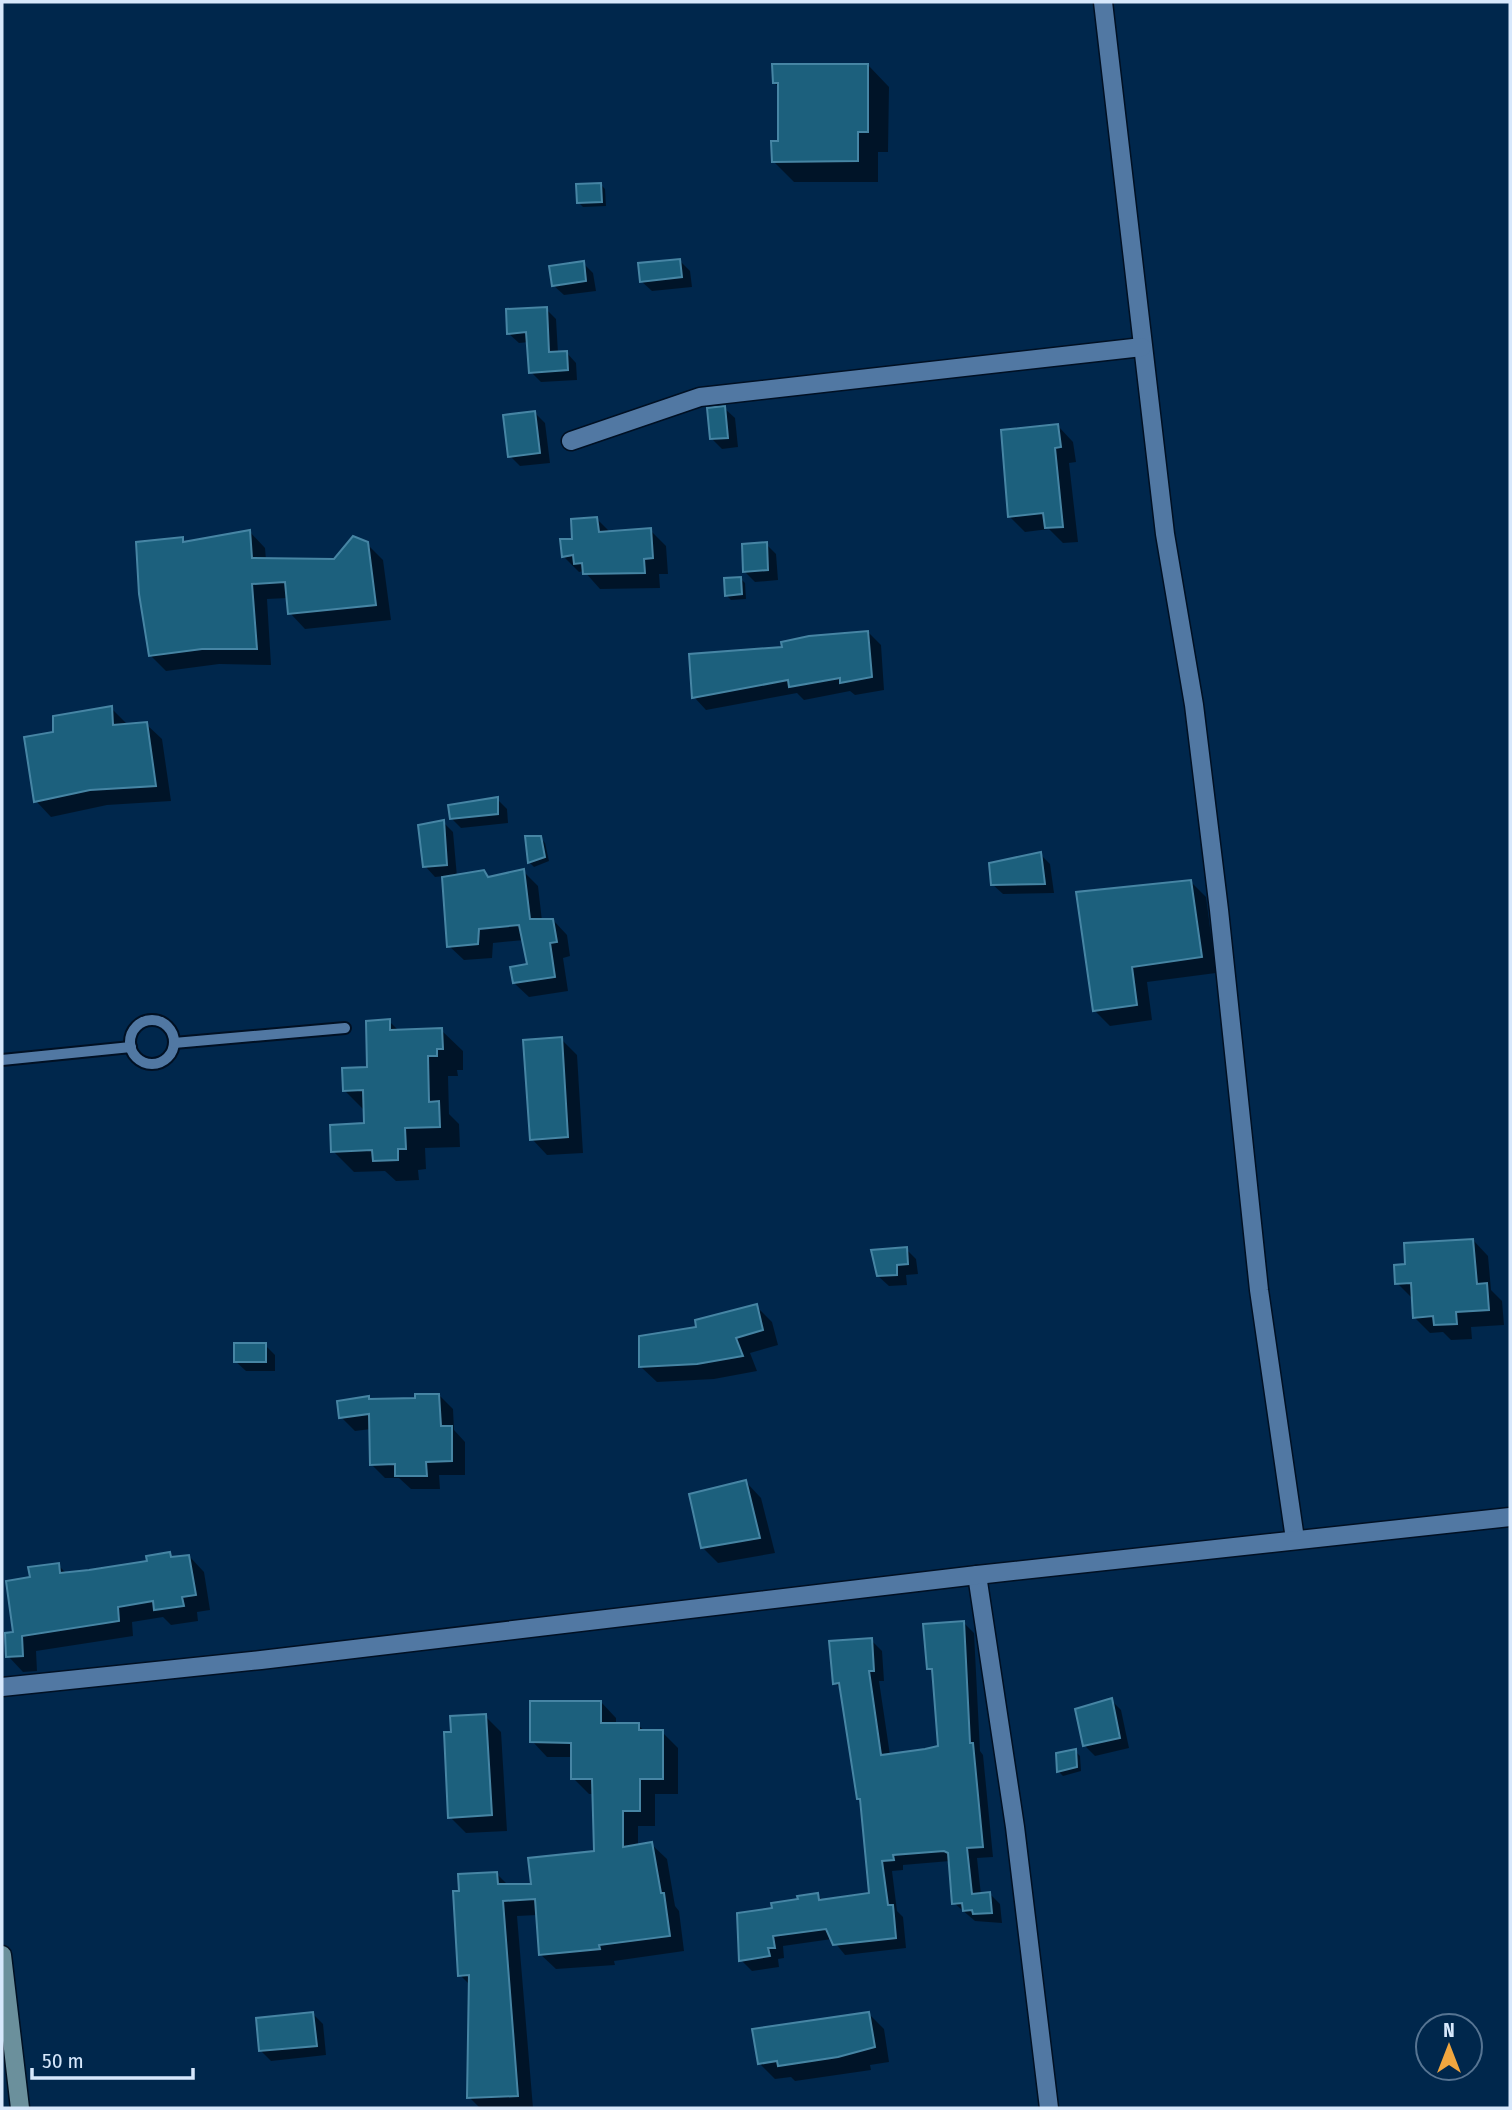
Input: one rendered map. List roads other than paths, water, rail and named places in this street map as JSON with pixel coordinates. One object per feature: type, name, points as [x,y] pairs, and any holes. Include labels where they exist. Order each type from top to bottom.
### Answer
[{"type":"main road","points":[[2,1955],[20,2108]]},
{"type":"street","points":[[1103,2],[1165,534],[1199,746],[1253,1238],[1295,1539]]},
{"type":"street","points":[[571,441],[701,397],[1142,347]]},
{"type":"street","points":[[2,1687],[261,1660],[1295,1539],[1510,1517]]},
{"type":"street","points":[[977,1575],[1015,1827],[1049,2108]]},
{"type":"lane","points":[[153,1021],[169,1028],[174,1043],[171,1054],[156,1064],[140,1060],[131,1047],[131,1040],[138,1026],[153,1021]]},
{"type":"lane","points":[[174,1043],[345,1028]]},
{"type":"lane","points":[[2,1060],[131,1047]]}]
